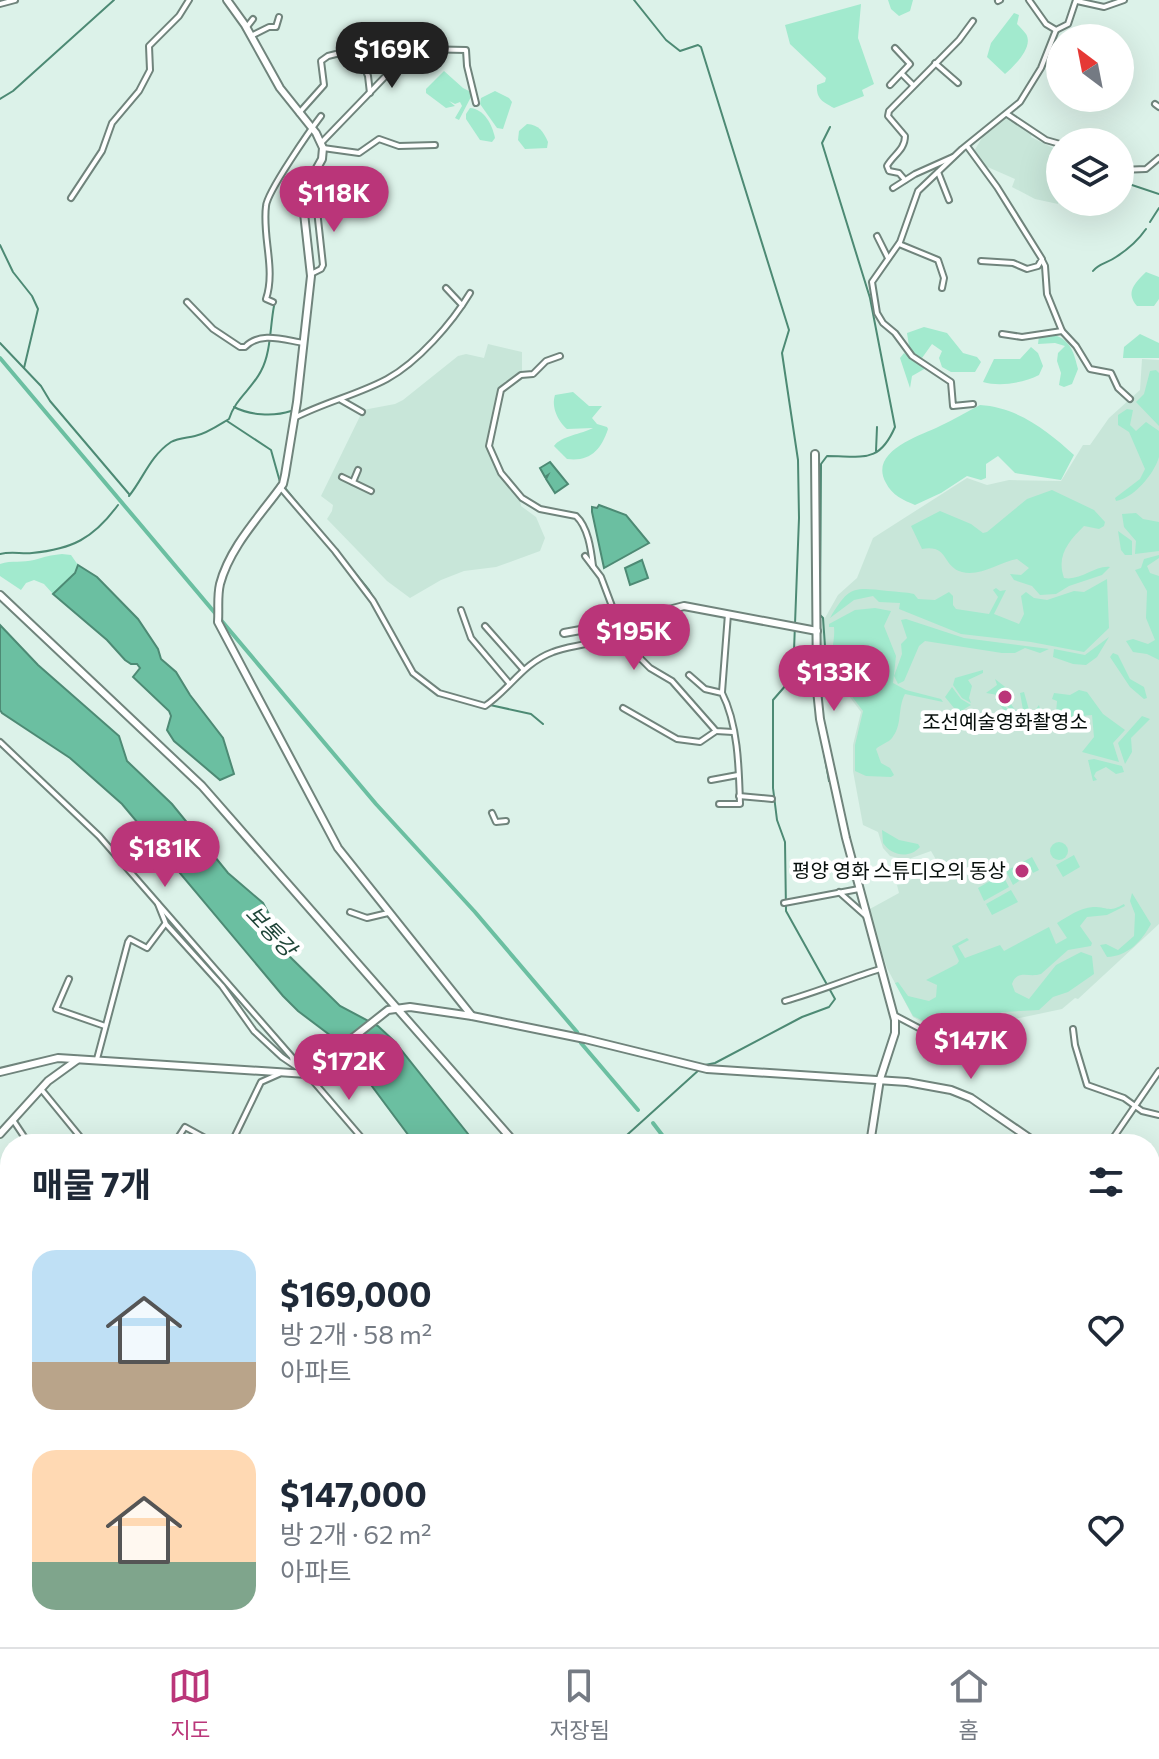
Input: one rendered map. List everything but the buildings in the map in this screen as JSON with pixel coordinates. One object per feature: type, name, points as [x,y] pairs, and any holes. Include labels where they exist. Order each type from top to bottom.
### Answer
[{"type":"main road","points":[[227,0],[280,88],[313,129],[322,145],[322,159],[305,192],[304,218],[311,274],[294,418],[281,486],[243,537],[227,566],[220,583],[218,616],[338,848],[472,1016]]},
{"type":"main road","points":[[815,454],[820,719],[895,1033],[880,1079],[872,1134]]},
{"type":"main road","points":[[0,595],[202,786],[507,1134]]},
{"type":"main road","points":[[564,633],[684,606],[817,631]]},
{"type":"main road","points":[[0,1072],[53,1058],[307,1074],[388,1010],[397,1007],[472,1016],[585,1039],[707,1069],[907,1082],[960,1093],[1023,1134]]},
{"type":"main road","points":[[0,1134],[48,1081],[77,1060]]},
{"type":"street","points":[[0,4],[15,0]]},
{"type":"street","points":[[71,198],[102,151],[112,123],[136,97],[150,70],[149,46],[179,16],[189,0]]},
{"type":"street","points":[[1029,0],[1046,24]]},
{"type":"street","points":[[1068,24],[1077,0],[1104,7],[1124,0]]},
{"type":"street","points":[[251,36],[276,27],[279,17]]},
{"type":"street","points":[[246,28],[253,19]]},
{"type":"street","points":[[905,180],[901,174],[889,171],[887,166],[905,141],[905,136],[888,113],[959,40],[973,21]]},
{"type":"street","points":[[299,113],[324,85],[321,61],[356,47],[368,76],[370,93]]},
{"type":"street","points":[[890,85],[910,64],[895,48]]},
{"type":"street","points":[[322,145],[412,50],[466,50],[476,103]]},
{"type":"street","points":[[973,404],[953,406],[951,382],[912,356],[880,318],[872,282],[899,244],[918,191],[1020,102],[1046,55]]},
{"type":"street","points":[[935,63],[958,83]]},
{"type":"street","points":[[902,74],[913,85]]},
{"type":"street","points":[[1007,114],[1046,140]]},
{"type":"street","points":[[273,302],[266,299],[270,282],[266,204],[321,116]]},
{"type":"street","points":[[322,145],[359,153],[379,139],[399,146],[435,145]]},
{"type":"street","points":[[967,146],[997,187],[1042,260],[1047,294],[1062,331],[1090,369],[1111,373],[1118,388],[1130,399]]},
{"type":"street","points":[[893,188],[943,159],[955,156]]},
{"type":"street","points":[[1134,169],[1146,169],[1159,158]]},
{"type":"street","points":[[938,172],[949,200]]},
{"type":"street","points":[[305,192],[316,201],[323,265],[311,274]]},
{"type":"street","points":[[877,236],[888,258]]},
{"type":"street","points":[[899,244],[938,260],[944,278],[942,288]]},
{"type":"street","points":[[981,261],[1013,263],[1027,269],[1038,266],[1042,260]]},
{"type":"street","points":[[446,288],[462,305]]},
{"type":"street","points":[[294,418],[386,380],[409,363],[444,328],[470,293]]},
{"type":"street","points":[[187,302],[213,329],[240,347],[245,347],[257,337],[304,343]]},
{"type":"street","points":[[1002,334],[1022,337],[1062,331]]},
{"type":"street","points":[[560,356],[546,361],[533,374],[521,375],[501,390],[490,449],[501,473],[522,498],[540,509],[580,519],[588,538],[593,566]]},
{"type":"street","points":[[341,400],[362,412]]},
{"type":"street","points":[[353,482],[358,470]]},
{"type":"street","points":[[342,477],[371,491]]},
{"type":"street","points":[[281,486],[377,607],[409,667],[419,679],[439,693],[485,706],[502,693],[523,669],[554,651],[606,638],[619,623]]},
{"type":"street","points":[[585,556],[601,577],[619,623],[644,663],[672,681],[716,731]]},
{"type":"street","points":[[461,610],[471,638],[509,683]]},
{"type":"street","points":[[719,804],[740,804],[733,732],[722,693],[728,614]]},
{"type":"street","points":[[485,626],[523,669]]},
{"type":"street","points":[[689,675],[705,689],[722,693]]},
{"type":"street","points":[[623,708],[677,739],[700,742],[716,731],[733,732]]},
{"type":"street","points":[[0,742],[74,810],[157,901],[292,1057],[293,1062]]},
{"type":"street","points":[[711,780],[738,775]]},
{"type":"street","points":[[739,796],[772,799]]},
{"type":"street","points":[[492,813],[496,822],[506,821]]},
{"type":"street","points":[[784,903],[859,889]]},
{"type":"street","points":[[839,892],[866,916]]},
{"type":"street","points":[[157,901],[166,923],[222,986],[257,1034],[307,1074],[358,1134]]},
{"type":"street","points":[[350,912],[367,918],[388,913]]},
{"type":"street","points":[[97,1062],[128,942],[130,939],[147,948],[166,923]]},
{"type":"street","points":[[785,1001],[880,969]]},
{"type":"street","points":[[69,979],[56,1009],[105,1026]]},
{"type":"street","points":[[893,1015],[934,1036],[970,1032]]},
{"type":"street","points":[[1073,1029],[1085,1083],[1124,1098],[1150,1114],[1159,1115]]},
{"type":"street","points":[[1116,1134],[1159,1071]]},
{"type":"street","points":[[236,1134],[261,1082],[281,1073]]},
{"type":"street","points":[[41,1089],[78,1134]]},
{"type":"street","points":[[13,1120],[22,1134]]},
{"type":"street","points":[[180,1134],[185,1127],[198,1134]]},
{"type":"shaded area","points":[[888,0],[913,0],[910,11],[899,16],[891,9]]},
{"type":"shaded area","points":[[861,4],[858,38],[874,84],[862,90],[864,96],[834,108],[818,94],[817,85],[825,82],[826,78],[790,44],[785,25]]},
{"type":"shaded area","points":[[1014,13],[1019,15],[1017,24],[1028,39],[1022,56],[1005,74],[987,57],[991,43]]},
{"type":"shaded area","points":[[444,71],[473,93],[459,120],[455,118],[462,106],[460,102],[455,104],[449,101],[455,106],[446,108],[426,93],[426,89]]},
{"type":"shaded area","points":[[495,91],[512,102],[503,129],[497,128],[480,104],[481,98]]},
{"type":"shaded area","points":[[470,108],[487,118],[495,138],[492,142],[480,140],[466,119]]},
{"type":"shaded area","points":[[1008,117],[1032,134],[1031,137],[1046,144],[1046,201],[1012,187],[1015,179],[983,165],[973,153],[983,136]]},
{"type":"shaded area","points":[[527,124],[538,127],[548,142],[547,148],[525,149],[518,140],[519,131]]},
{"type":"shaded area","points":[[1146,272],[1159,277],[1159,299],[1154,306],[1137,306],[1132,292]]},
{"type":"shaded area","points":[[924,327],[947,333],[963,353],[977,357],[981,362],[975,372],[951,372],[942,367],[939,358],[942,351],[932,344],[922,358],[910,353],[907,333]]},
{"type":"shaded area","points":[[1140,334],[1159,343],[1159,358],[1123,358],[1124,347]]},
{"type":"shaded area","points":[[1054,335],[1068,344],[1078,369],[1072,384],[1064,387],[1059,385],[1061,373],[1057,361],[1058,353],[1065,346],[1038,344],[1039,336]]},
{"type":"shaded area","points":[[488,344],[522,352],[522,371],[510,381],[505,381],[499,392],[487,449],[521,506],[536,517],[545,538],[540,551],[496,567],[464,571],[410,598],[387,581],[327,519],[333,505],[321,496],[363,410],[403,400],[458,356],[466,354],[484,358]]},
{"type":"shaded area","points":[[1031,347],[1038,353],[1043,366],[1039,375],[1011,383],[983,382],[994,359],[1020,359]]},
{"type":"shaded area","points":[[904,353],[926,368],[912,376],[910,388],[900,358]]},
{"type":"shaded area","name":"조선예술영화촬영소","points":[[1142,359],[1159,360],[1159,924],[1078,999],[1075,998],[1062,1009],[944,1034],[913,1017],[887,968],[868,910],[899,893],[897,885],[904,884],[938,863],[931,851],[906,860],[890,856],[883,848],[878,832],[863,825],[853,771],[853,745],[861,712],[843,688],[821,691],[818,613],[825,618],[838,595],[857,578],[873,538],[967,478],[987,485],[1009,480],[1061,481],[1083,445],[1090,445],[1109,418],[1140,390]]},
{"type":"shaded area","points":[[1150,371],[1159,373],[1159,426],[1136,402],[1144,394]]},
{"type":"shaded area","points":[[573,392],[589,406],[602,406],[592,418],[608,429],[594,453],[582,459],[567,459],[554,446],[567,437],[593,428],[567,429],[558,418],[555,395]]},
{"type":"shaded area","points":[[980,405],[1019,415],[1054,437],[1074,455],[1061,480],[1015,473],[998,456],[986,464],[986,478],[981,480],[967,476],[915,505],[891,491],[882,472],[890,454],[909,440]]},
{"type":"shaded area","points":[[1127,409],[1133,410],[1130,425],[1136,431],[1146,422],[1159,431],[1159,457],[1142,484],[1130,495],[1116,501],[1115,498],[1140,479],[1145,469],[1129,432],[1118,425],[1118,415]]},
{"type":"shaded area","points":[[1052,490],[1094,510],[1105,522],[1099,529],[1084,526],[1069,543],[1062,562],[1064,578],[1110,567],[1102,575],[1069,586],[1056,594],[1040,595],[1032,586],[1014,580],[1010,574],[1021,575],[1029,568],[1017,559],[983,571],[962,572],[951,566],[937,550],[922,549],[911,526],[940,511],[971,524],[983,533],[987,532],[1027,499]]},
{"type":"shaded area","points":[[1136,513],[1143,519],[1159,522],[1159,551],[1135,554],[1136,541],[1124,527],[1122,514]]},
{"type":"shaded area","points":[[1118,531],[1132,541],[1132,555],[1125,555],[1121,550]]},
{"type":"shaded area","points":[[71,555],[78,565],[53,594],[44,584],[34,580],[26,583],[21,590],[0,576],[0,564]]},
{"type":"shaded area","points":[[1159,555],[1147,566],[1150,573],[1159,576],[1159,660],[1133,652],[1126,641],[1133,639],[1148,644],[1155,640],[1146,618],[1147,591],[1135,570],[1141,568],[1144,559]]},
{"type":"shaded area","points":[[1107,579],[1109,628],[1084,652],[961,634],[899,609],[900,603],[879,602],[873,596],[854,600],[830,618],[847,594],[859,589],[908,593],[918,599],[935,600],[949,592],[956,609],[989,614],[998,597],[993,590],[996,588],[1006,590],[994,614],[1019,624],[1024,614],[1021,596],[1026,592],[1034,598],[1047,600],[1074,591],[1084,592]]},
{"type":"shaded area","points":[[875,608],[891,611],[884,626],[896,656],[893,683],[943,702],[905,694],[895,733],[876,749],[881,763],[890,768],[894,775],[891,777],[866,776],[855,771],[855,745],[863,711],[844,686],[835,686],[830,672],[834,627],[829,627],[829,624],[855,610]]},
{"type":"shaded area","points":[[901,620],[964,638],[1049,649],[1040,653],[1025,648],[1015,653],[1002,653],[925,641],[919,646],[904,681],[898,684],[894,676],[902,654],[901,644],[907,638]]},
{"type":"shaded area","points":[[1109,637],[1097,657],[1086,665],[1053,657],[1054,649],[1085,655]]},
{"type":"shaded area","points":[[1113,653],[1118,655],[1130,679],[1144,687],[1147,698],[1144,699],[1130,687],[1110,657]]},
{"type":"shaded area","points":[[983,670],[983,673],[968,680],[972,686],[971,703],[962,698],[953,685],[955,678]]},
{"type":"shaded area","points":[[995,679],[1009,690],[1015,710],[1023,710],[1020,693],[1024,692],[1029,710],[1026,716],[1013,713],[998,695],[986,693],[997,685]]},
{"type":"shaded area","points":[[952,687],[961,699],[971,705],[961,711],[954,708],[945,697]]},
{"type":"shaded area","points":[[1079,690],[1087,692],[1103,714],[1125,730],[1113,743],[1119,762],[1082,752],[1094,737],[1092,715],[1071,717],[1056,713],[1057,701],[1052,699],[1054,693],[1070,695]]},
{"type":"shaded area","points":[[995,699],[1000,699],[1019,718],[1029,718],[1039,705],[1042,717],[1046,718],[1046,729],[1042,731],[1019,725]]},
{"type":"shaded area","points":[[993,715],[999,715],[999,723],[986,730],[977,732],[964,726],[972,722],[986,726]]},
{"type":"shaded area","points":[[1142,716],[1150,719],[1131,738],[1132,752],[1125,764],[1118,743]]},
{"type":"shaded area","points":[[1088,760],[1122,766],[1124,772],[1116,774],[1106,767],[1096,772],[1094,776],[1097,780],[1093,781]]},
{"type":"shaded area","points":[[882,830],[920,847],[911,853],[896,853],[883,843]]},
{"type":"shaded area","points":[[1059,842],[1068,851],[1059,860],[1050,851]]},
{"type":"shaded area","points":[[1074,855],[1080,867],[1063,877],[1056,865]]},
{"type":"shaded area","points":[[1032,857],[1039,870],[1033,873],[1028,863],[1014,871],[1019,881],[1013,885],[1006,871]]},
{"type":"shaded area","points":[[1002,874],[1009,887],[984,901],[978,888]]},
{"type":"shaded area","points":[[1011,890],[1018,902],[992,915],[986,904]]},
{"type":"shaded area","points":[[1132,893],[1151,924],[1133,947],[1107,957],[1100,945],[1106,944],[1118,950],[1134,936]]},
{"type":"shaded area","points":[[1124,904],[1107,915],[1087,917],[1080,926],[1091,946],[1068,950],[1041,974],[1020,975],[1014,979],[1015,992],[1029,999],[1056,965],[1081,952],[1092,956],[1094,974],[1068,992],[1053,997],[1039,1010],[1002,1012],[986,1020],[944,1031],[913,1016],[895,983],[898,982],[908,996],[929,1001],[936,997],[937,985],[926,980],[957,964],[959,961],[952,946],[967,938],[969,940],[958,946],[965,958],[1000,945],[1004,951],[1049,927],[1056,944],[1067,938],[1057,923],[1070,915],[1088,908],[1111,909]]},
{"type":"water","points":[[550,462],[568,484],[555,493],[546,479],[548,475],[545,477],[540,468]]},
{"type":"water","points":[[599,505],[626,515],[649,543],[604,568],[592,512],[592,507]]},
{"type":"water","points":[[642,560],[648,578],[630,585],[625,568]]},
{"type":"water","points":[[78,565],[97,577],[138,619],[161,659],[176,672],[223,738],[234,774],[220,780],[174,741],[167,730],[171,716],[169,711],[133,677],[140,668],[137,664],[125,660],[107,640],[53,594],[75,573]]},
{"type":"water","name":"보통강","points":[[0,625],[38,665],[119,736],[127,761],[172,804],[228,873],[263,903],[280,935],[279,946],[340,1006],[378,1026],[394,1041],[468,1134],[408,1134],[339,1042],[283,996],[122,804],[70,758],[0,710]]},
{"type":"waterway","points":[[0,99],[13,91],[114,0]]},
{"type":"waterway","points":[[634,0],[666,40],[680,51],[698,45],[701,47],[789,330],[782,353],[798,460],[799,518],[793,677],[773,700],[773,788],[777,820],[785,842],[786,911],[835,999],[829,1007],[802,1017],[715,1063],[705,1065]]},
{"type":"waterway","points":[[820,660],[825,646],[823,618],[820,615],[821,464],[827,456],[860,457],[876,452],[883,447],[895,427],[870,298],[822,143],[830,127]]},
{"type":"waterway","points":[[1134,186],[1159,194]]},
{"type":"waterway","points":[[1150,222],[1159,208]]},
{"type":"waterway","points":[[1093,271],[1124,251],[1146,229]]},
{"type":"waterway","points":[[0,245],[13,272],[38,309],[24,368]]},
{"type":"waterway","points":[[129,496],[152,461],[171,442],[204,433],[229,419],[264,364],[274,306]]},
{"type":"waterway","points":[[0,343],[41,386],[50,401],[129,494]]},
{"type":"waterway","points":[[0,358],[376,804],[475,912],[577,1032],[581,1043],[638,1110]]},
{"type":"waterway","points":[[234,407],[261,414],[291,411]]},
{"type":"waterway","points":[[227,421],[271,450],[280,482],[369,590],[397,641]]},
{"type":"waterway","points":[[876,451],[877,427]]},
{"type":"waterway","points":[[0,554],[32,553],[70,545],[100,526],[118,505]]},
{"type":"waterway","points":[[817,691],[813,691],[829,781]]},
{"type":"waterway","points":[[490,705],[531,714],[543,724]]},
{"type":"waterway","points":[[628,1134],[700,1069]]},
{"type":"waterway","points":[[653,1123],[661,1134]]},
{"type":"place","name":"조선예술영화촬영소","points":[[1005,697]]},
{"type":"place","name":"평양 영화 스튜디오의 동상","points":[[1022,871]]}]
